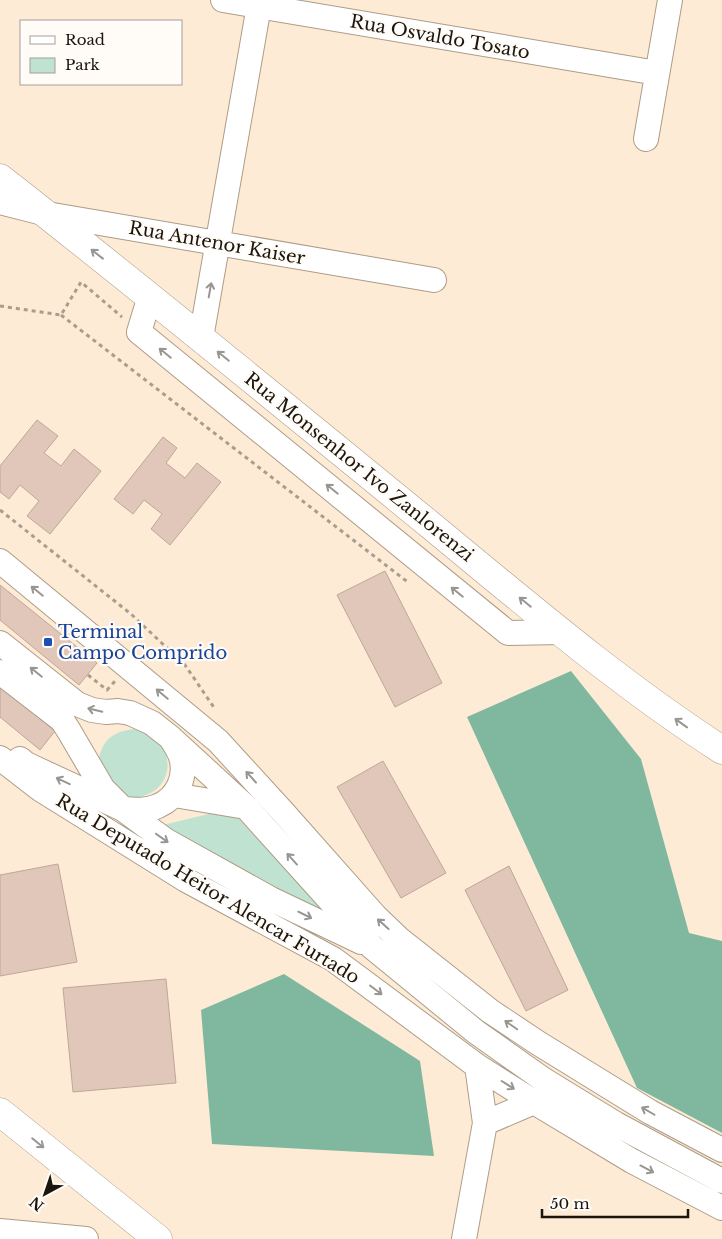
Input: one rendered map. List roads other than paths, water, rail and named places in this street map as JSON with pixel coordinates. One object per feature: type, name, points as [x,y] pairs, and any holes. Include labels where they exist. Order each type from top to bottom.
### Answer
[{"type":"main road","name":"Rua Monsenhor Ivo Zanlorenzi","points":[[0,178],[150,296],[561,632],[648,699],[722,750]]},
{"type":"main road","points":[[0,1112],[158,1239]]},
{"type":"street","name":"Rua Osvaldo Tosato","points":[[223,0],[260,3],[657,74]]},
{"type":"street","points":[[646,140],[670,0]]},
{"type":"street","points":[[201,338],[260,3]]},
{"type":"street","name":"Rua Antenor Kaiser","points":[[0,202],[47,214],[434,280]]},
{"type":"street","points":[[150,296],[139,332],[508,633],[561,632]]},
{"type":"street","points":[[0,561],[208,717],[229,752],[376,917],[399,939],[490,1010],[538,1043],[650,1112],[722,1150]]},
{"type":"street","points":[[0,643],[77,704],[99,711],[130,713],[152,723],[171,738],[245,806],[372,947],[476,1032],[544,1080],[616,1124],[722,1181]]},
{"type":"street","points":[[0,672],[62,720],[70,730],[103,789],[123,808],[165,840],[271,899],[372,947]]},
{"type":"street","points":[[208,717],[216,780]]},
{"type":"street","points":[[0,742],[26,764],[123,808],[140,810],[158,806],[174,795],[182,780],[181,758],[171,738]]},
{"type":"street","name":"Rua Deputado Heitor Alencar Furtado","points":[[0,758],[31,783],[213,896],[333,960],[477,1066],[534,1102],[632,1161],[722,1208]]},
{"type":"street","points":[[174,795],[283,812]]},
{"type":"street","points":[[108,831],[123,808]]},
{"type":"street","points":[[464,1239],[485,1123],[477,1066]]},
{"type":"street","points":[[485,1123],[534,1102]]},
{"type":"street","points":[[0,1231],[86,1239]]},
{"type":"place","name":"Terminal Campo Comprido","points":[[48,642]]}]
